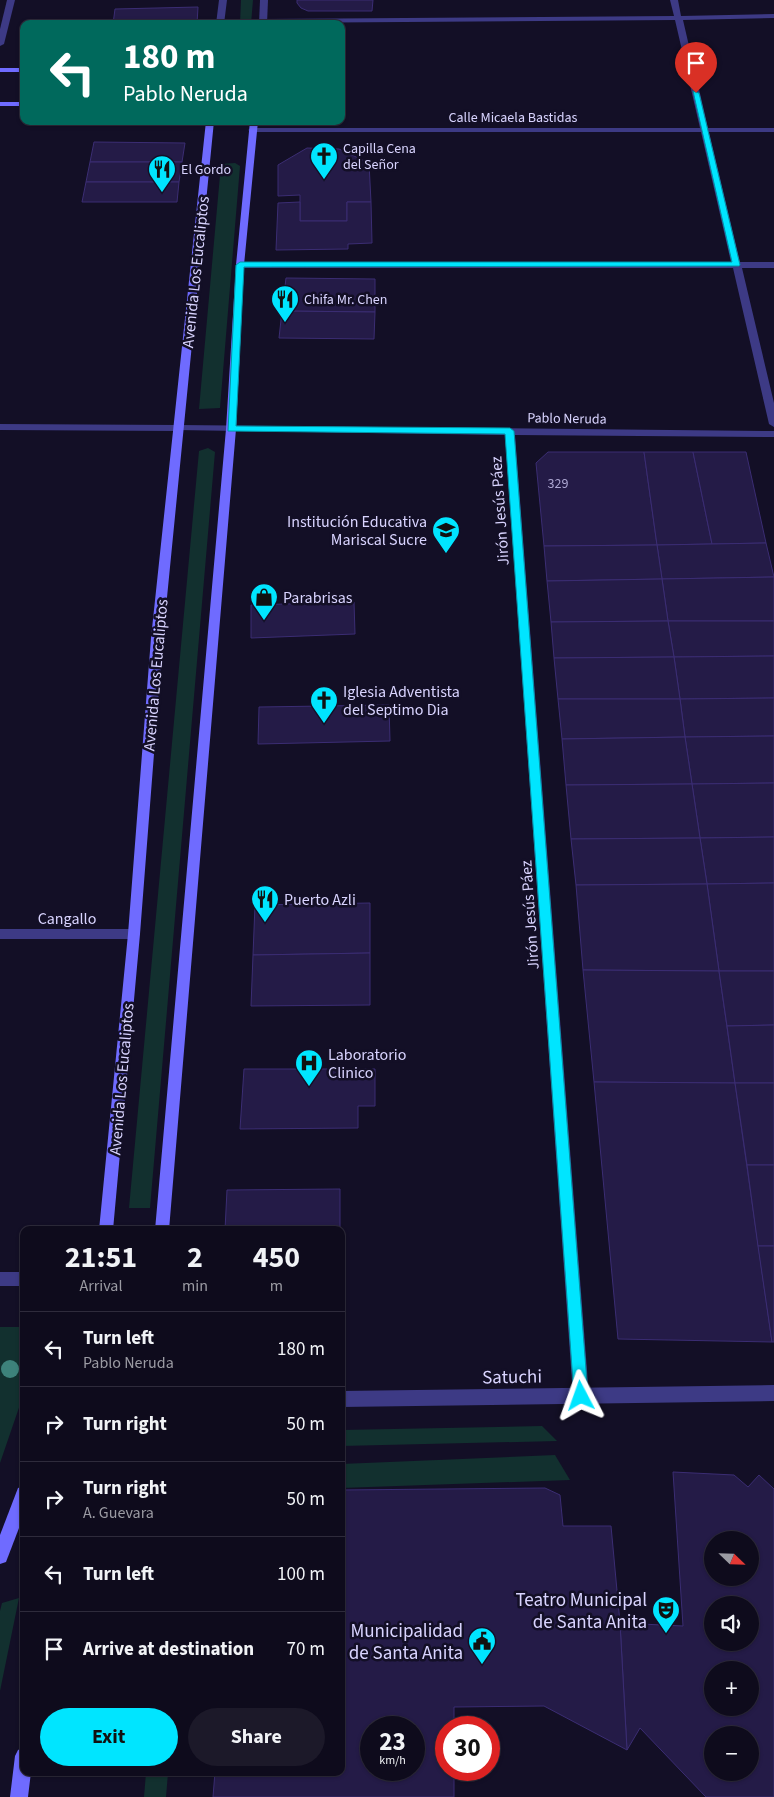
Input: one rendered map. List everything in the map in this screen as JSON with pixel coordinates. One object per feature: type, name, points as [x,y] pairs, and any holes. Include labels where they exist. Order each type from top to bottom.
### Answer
[{"type":"main road","points":[[0,70],[20,70]]},
{"type":"main road","points":[[0,104],[20,104]]},
{"type":"main road","name":"Avenida Los Eucaliptos","points":[[106,1226],[134,934],[157,638],[210,125]]},
{"type":"main road","points":[[162,1226],[231,428],[240,265],[253,126]]},
{"type":"main road","points":[[0,1556],[20,1504]]},
{"type":"main road","points":[[19,1797],[22,1776]]},
{"type":"street","points":[[0,44],[11,0]]},
{"type":"street","points":[[220,20],[223,0]]},
{"type":"street","points":[[263,20],[264,0]]},
{"type":"street","points":[[674,0],[774,424]]},
{"type":"street","points":[[345,22],[774,16]]},
{"type":"street","name":"Calle Micaela Bastidas","points":[[253,126],[774,130]]},
{"type":"street","points":[[240,265],[774,265]]},
{"type":"street","name":"Pablo Neruda","points":[[0,427],[774,434]]},
{"type":"street","name":"Jirón Jesús Páez","points":[[510,431],[581,1396]]},
{"type":"street","name":"Cangallo","points":[[0,934],[134,934]]},
{"type":"street","points":[[0,1279],[20,1279]]},
{"type":"street","name":"Satuchi","points":[[345,1398],[774,1392]]},
{"type":"green space","points":[[241,0],[253,0],[251,20],[240,20]]},
{"type":"green space","points":[[235,163],[240,166],[220,408],[199,409],[221,164]]},
{"type":"green space","points":[[208,448],[215,452],[150,1208],[129,1208],[199,451]]},
{"type":"green space","points":[[0,1327],[20,1327],[20,1405],[0,1463]]},
{"type":"green space","points":[[542,1426],[557,1441],[345,1446],[345,1430]]},
{"type":"green space","points":[[555,1455],[570,1480],[345,1488],[345,1464]]},
{"type":"green space","points":[[19,1598],[0,1691],[0,1611],[2,1603]]},
{"type":"green space","points":[[146,1776],[168,1776],[166,1797],[144,1797]]},
{"type":"building","points":[[297,0],[373,0],[372,11],[308,11],[301,8]]},
{"type":"building","points":[[198,7],[197,20],[114,20],[115,9]]},
{"type":"building","points":[[94,142],[185,143],[182,162],[90,162]]},
{"type":"building","name":"Capilla Cena del Señor","points":[[307,148],[339,149],[369,163],[371,202],[347,202],[347,221],[300,221],[300,195],[278,196],[278,165]]},
{"type":"building","points":[[90,162],[182,162],[179,182],[86,182]]},
{"type":"building","points":[[86,182],[179,182],[177,202],[82,202]]},
{"type":"building","points":[[300,202],[300,221],[347,221],[347,202],[371,202],[372,243],[348,244],[348,249],[276,250],[278,203]]},
{"type":"building","points":[[286,278],[375,279],[375,312],[282,311]]},
{"type":"building","points":[[282,311],[375,312],[374,339],[279,338]]},
{"type":"building","points":[[548,452],[644,452],[657,545],[544,546],[536,463]]},
{"type":"building","points":[[644,452],[693,452],[712,544],[657,545]]},
{"type":"building","points":[[693,452],[746,452],[766,543],[712,544]]},
{"type":"building","points":[[766,543],[774,577],[662,579],[657,545]]},
{"type":"building","points":[[657,545],[662,579],[547,581],[544,546]]},
{"type":"building","points":[[774,577],[774,621],[668,621],[662,579]]},
{"type":"building","points":[[662,579],[668,621],[551,622],[547,581]]},
{"type":"building","points":[[354,602],[355,634],[251,638],[251,605]]},
{"type":"building","points":[[668,621],[774,621],[774,656],[674,657]]},
{"type":"building","points":[[668,621],[674,657],[554,658],[551,622]]},
{"type":"building","points":[[774,656],[774,698],[680,699],[674,657]]},
{"type":"building","points":[[674,657],[680,699],[558,699],[554,658]]},
{"type":"building","points":[[774,698],[774,736],[685,737],[680,699]]},
{"type":"building","points":[[558,699],[680,699],[685,737],[562,739]]},
{"type":"building","name":"Iglesia Adventista del Septimo Dia","points":[[389,705],[390,741],[258,744],[259,707]]},
{"type":"building","points":[[774,736],[774,783],[692,784],[685,737]]},
{"type":"building","points":[[685,737],[692,784],[566,785],[562,739]]},
{"type":"building","points":[[774,783],[774,837],[700,838],[692,784]]},
{"type":"building","points":[[692,784],[700,838],[571,839],[566,785]]},
{"type":"building","points":[[774,837],[774,883],[707,884],[700,838]]},
{"type":"building","points":[[700,838],[707,884],[576,885],[571,839]]},
{"type":"building","points":[[774,883],[774,971],[719,971],[707,884]]},
{"type":"building","points":[[707,884],[719,971],[583,970],[576,885]]},
{"type":"building","points":[[370,903],[370,953],[253,955],[255,905]]},
{"type":"building","points":[[370,953],[370,1005],[251,1006],[253,955]]},
{"type":"building","points":[[583,970],[719,971],[735,1083],[594,1082]]},
{"type":"building","points":[[719,971],[774,971],[774,1025],[727,1026]]},
{"type":"building","points":[[774,1025],[774,1083],[735,1083],[727,1026]]},
{"type":"building","name":"Laboratorio Clinico","points":[[244,1069],[375,1069],[375,1106],[358,1106],[358,1128],[240,1129]]},
{"type":"building","points":[[594,1082],[735,1083],[772,1342],[618,1339]]},
{"type":"building","points":[[735,1083],[774,1083],[774,1165],[747,1165]]},
{"type":"building","points":[[747,1165],[774,1165],[774,1246],[758,1246]]},
{"type":"building","points":[[340,1189],[340,1226],[225,1226],[227,1190]]},
{"type":"building","points":[[758,1246],[774,1246],[774,1342],[772,1342]]},
{"type":"building","name":"Teatro Municipal de Santa Anita","points":[[673,1472],[734,1475],[748,1487],[759,1475],[774,1489],[774,1797],[706,1797],[640,1728],[627,1750],[620,1623],[683,1626]]},
{"type":"building","name":"Municipalidad de Santa Anita","points":[[545,1488],[560,1495],[563,1526],[611,1526],[620,1623],[627,1750],[544,1706],[454,1707],[454,1716],[435,1716],[435,1781],[454,1781],[454,1797],[213,1797],[215,1776],[345,1776],[345,1490]]},
{"type":"place","name":"Capilla Cena del Señor","points":[[324,180]]},
{"type":"place","name":"El Gordo","points":[[162,193]]},
{"type":"place","name":"Chifa Mr. Chen","points":[[285,323]]},
{"type":"place","name":"Institución Educativa Mariscal Sucre","points":[[446,554]]},
{"type":"place","name":"Parabrisas","points":[[264,621]]},
{"type":"place","name":"Iglesia Adventista del Septimo Dia","points":[[324,724]]},
{"type":"place","name":"Puerto Azli","points":[[265,923]]},
{"type":"place","name":"Laboratorio Clinico","points":[[309,1087]]},
{"type":"place","name":"Teatro Municipal de Santa Anita","points":[[666,1634]]},
{"type":"place","name":"Municipalidad de Santa Anita","points":[[482,1665]]},
{"type":"route","points":[[581,1396],[510,431],[231,428],[240,265],[736,265],[696,93]]}]
